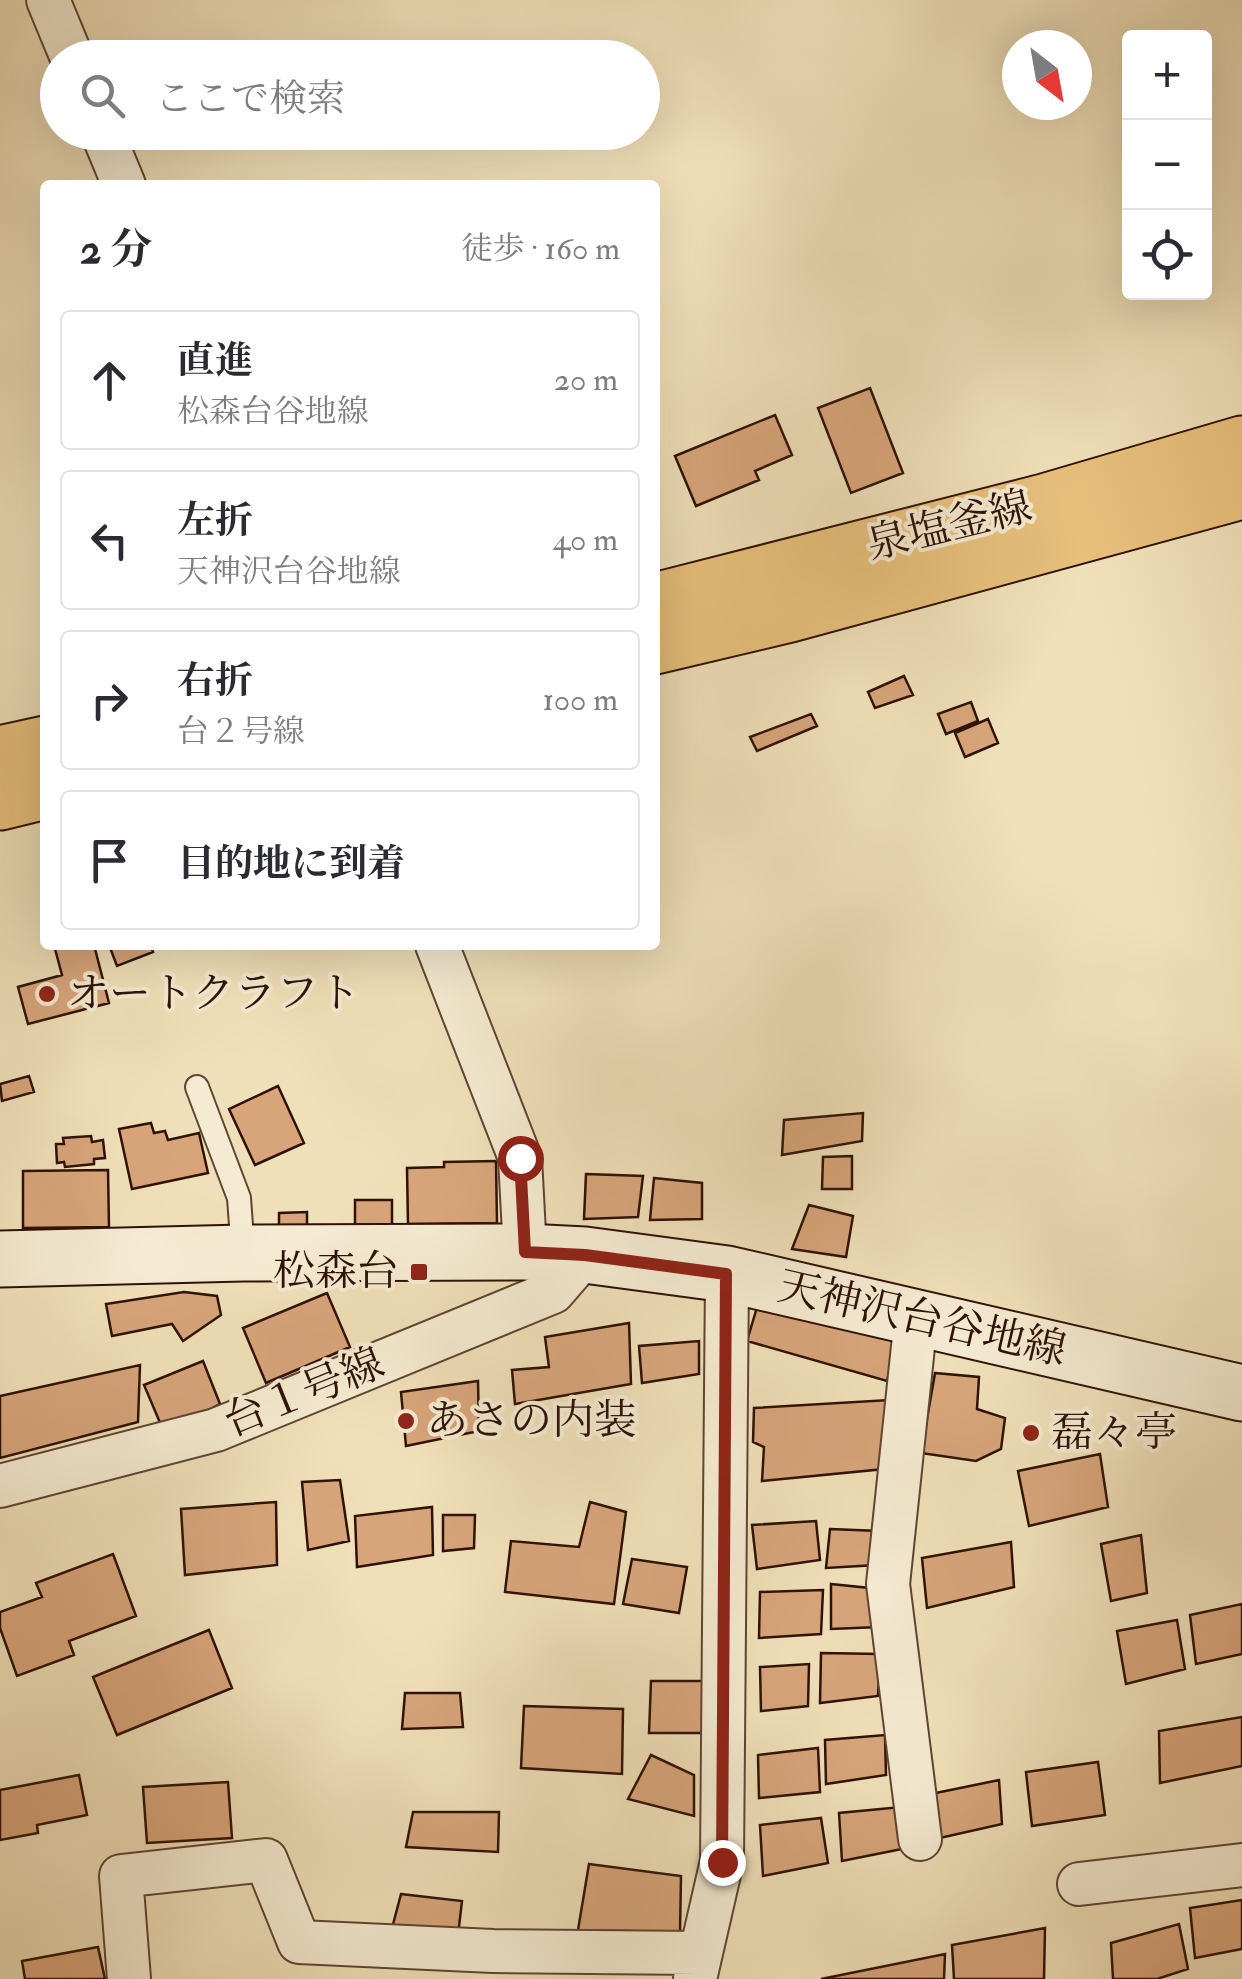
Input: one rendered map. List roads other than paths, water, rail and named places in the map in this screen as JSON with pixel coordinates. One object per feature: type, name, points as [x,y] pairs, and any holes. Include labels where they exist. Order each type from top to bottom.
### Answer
[{"type":"main road","name":"泉塩釜線","points":[[660,600],[1044,502],[1242,444]]},
{"type":"main road","name":"泉塩釜線","points":[[660,645],[790,614],[1242,492]]},
{"type":"main road","points":[[0,754],[40,745]]},
{"type":"main road","points":[[0,802],[40,792]]},
{"type":"street","points":[[48,0],[65,40]]},
{"type":"street","points":[[109,150],[122,180]]},
{"type":"street","points":[[439,950],[520,1158],[525,1252]]},
{"type":"street","name":"天神沢台谷地線","points":[[0,1259],[244,1253],[585,1255],[726,1274],[1242,1392]]},
{"type":"street","name":"台１号線","points":[[0,1486],[216,1430],[554,1292],[585,1255]]},
{"type":"street","points":[[128,1979],[121,1876],[266,1860],[299,1942],[697,1966],[722,1862],[726,1274]]},
{"type":"street","points":[[916,1318],[888,1584],[920,1838]]},
{"type":"street","points":[[1080,1884],[1242,1865]]},
{"type":"lane","points":[[197,1087],[240,1198],[244,1253]]},
{"type":"place","name":"オートクラフト","points":[[47,994]]},
{"type":"place","name":"松森台","points":[[419,1272]]},
{"type":"place","name":"あさの内装","points":[[406,1421]]},
{"type":"place","name":"磊々亭","points":[[1031,1433]]}]
